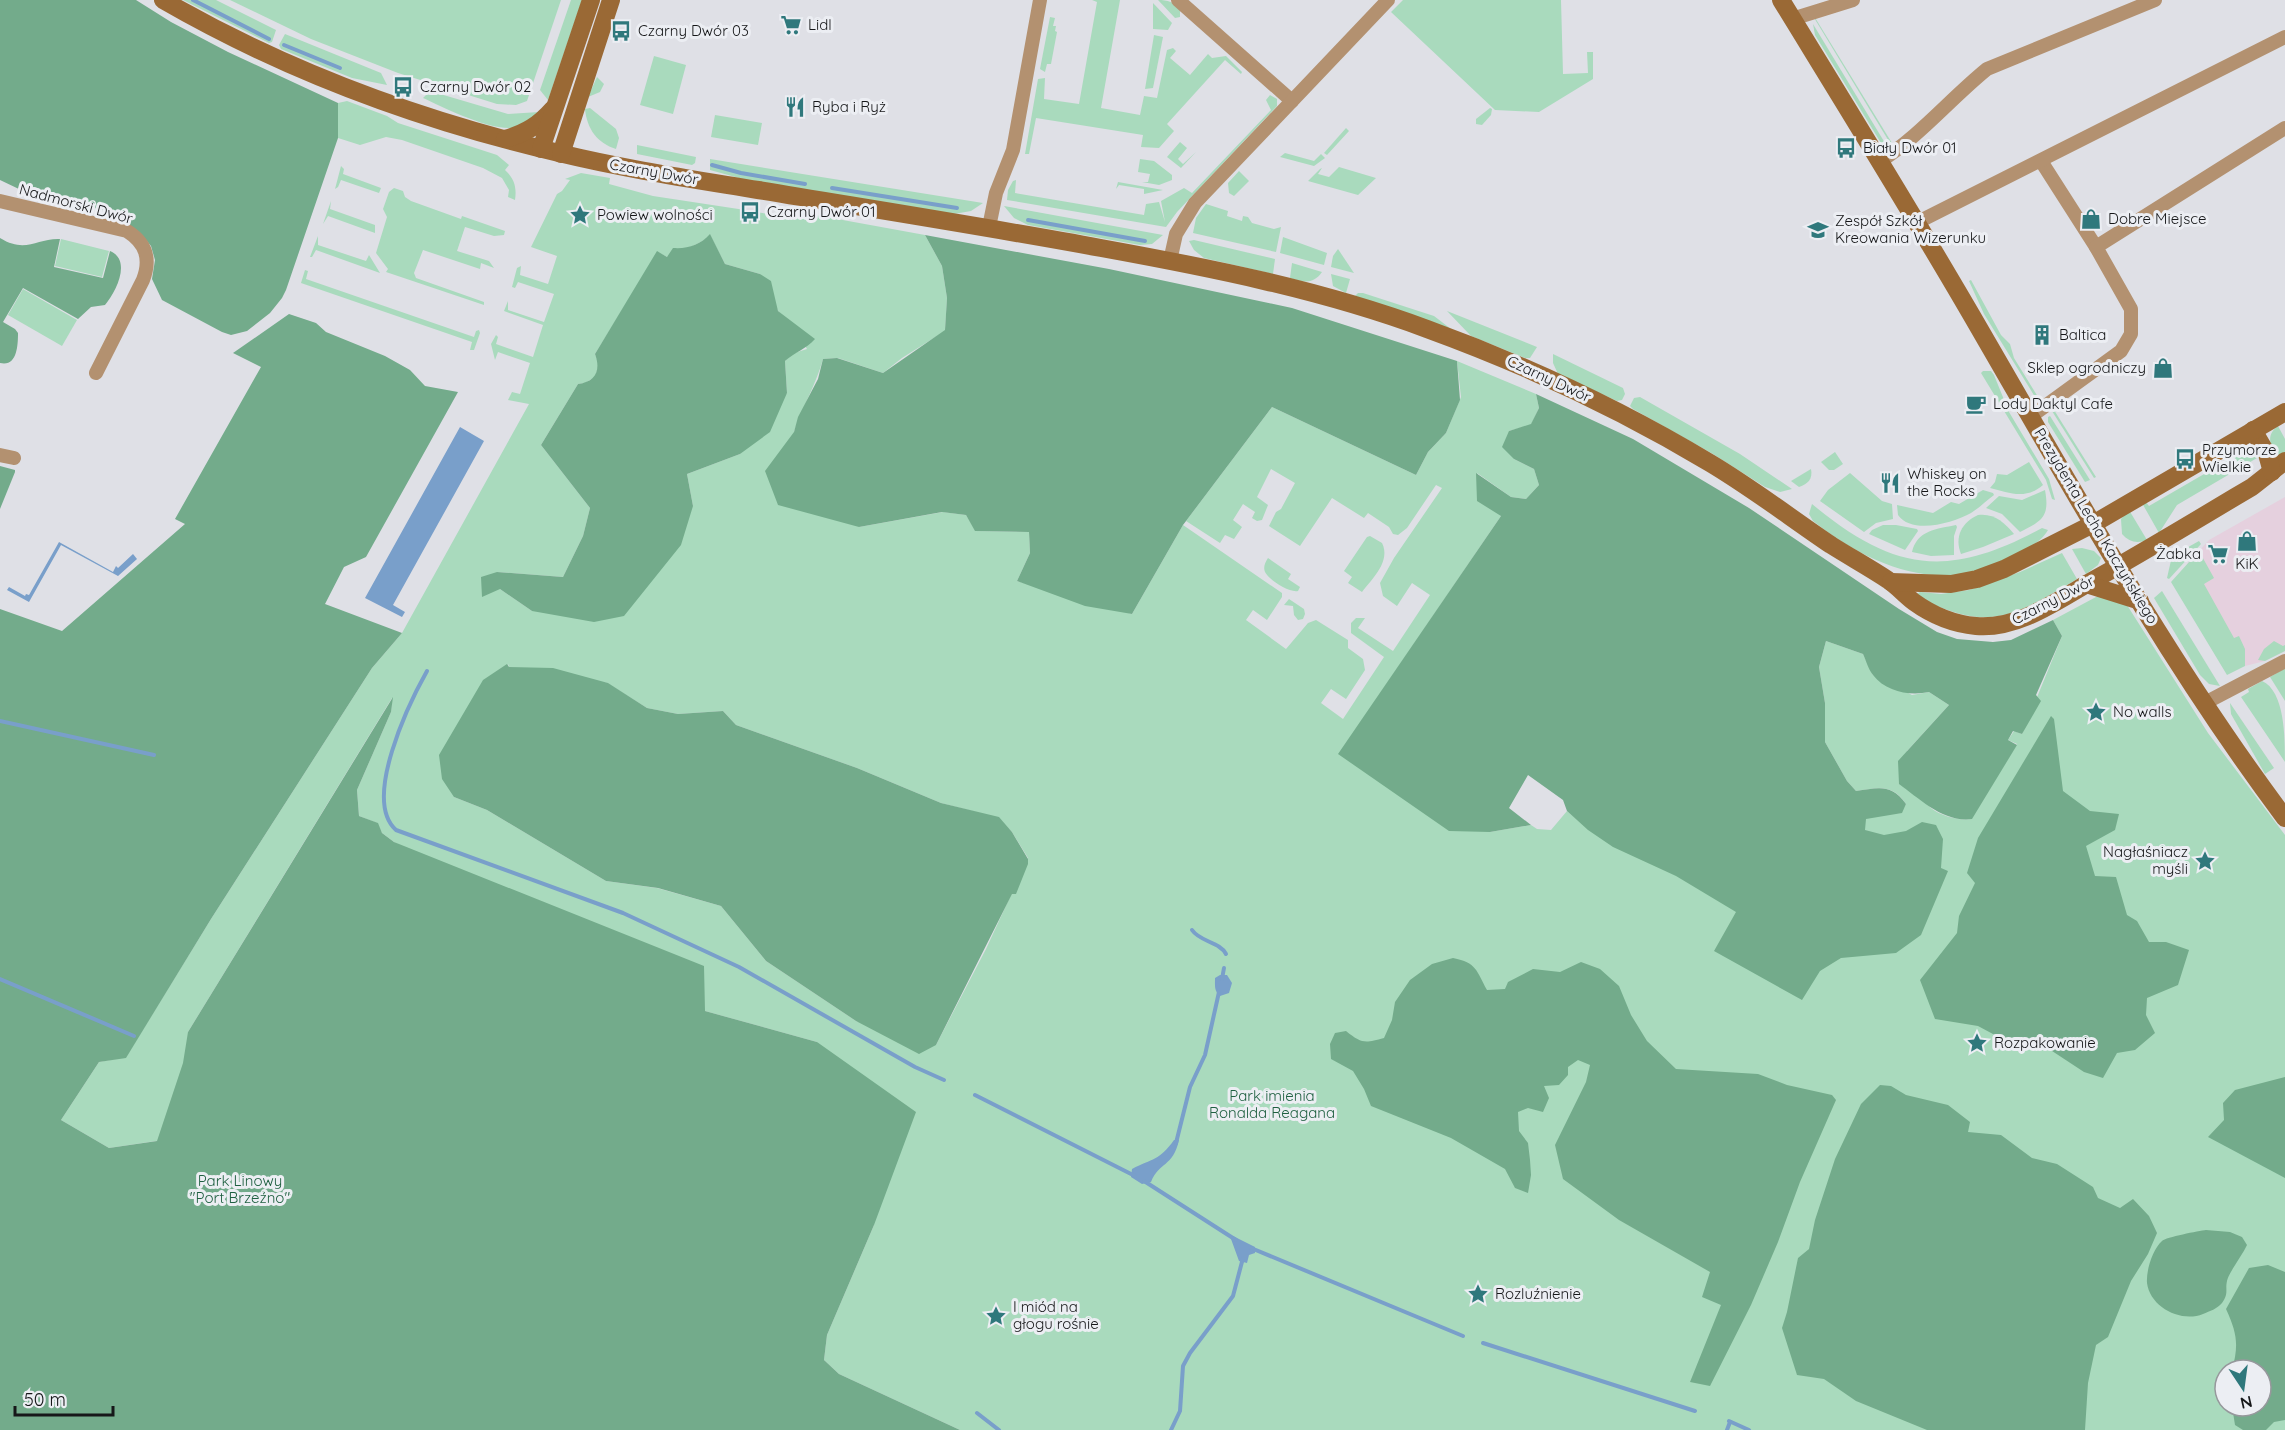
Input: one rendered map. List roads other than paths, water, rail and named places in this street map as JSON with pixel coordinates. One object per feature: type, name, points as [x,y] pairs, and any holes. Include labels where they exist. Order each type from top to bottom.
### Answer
[{"type":"main road","name":"Czarny Dwór","points":[[163,0],[271,55],[334,82],[422,114],[561,154],[681,177],[989,227],[1170,261],[1281,285],[1362,307],[1456,339],[1550,378],[1634,420],[1712,464],[1832,546],[1891,582],[1915,603],[1937,616],[1957,623],[1980,627],[2013,622],[2039,610],[2244,492],[2278,466]]},
{"type":"main road","points":[[542,149],[591,0]]},
{"type":"main road","points":[[561,154],[611,0]]},
{"type":"main road","name":"Prezydenta Lecha Kaczyńskiego","points":[[1781,0],[1916,223],[2118,566],[2203,704],[2285,818]]},
{"type":"main road","points":[[505,139],[525,133],[540,124],[555,108]]},
{"type":"main road","name":"Czarny Dwór","points":[[1891,582],[1940,585],[1977,579],[2018,563],[2093,524],[2285,412]]},
{"type":"main road","points":[[2253,430],[2267,454],[2278,466]]},
{"type":"main road","points":[[2086,584],[2140,601]]},
{"type":"street","points":[[989,227],[996,193],[1013,150],[1040,0]]},
{"type":"street","points":[[1178,0],[1292,101]]},
{"type":"street","points":[[1170,261],[1176,234],[1195,203],[1389,0]]},
{"type":"street","points":[[1792,19],[1852,0]]},
{"type":"street","points":[[1879,162],[1916,137],[1987,69],[2155,0]]},
{"type":"street","points":[[1916,223],[2285,37]]},
{"type":"street","points":[[2096,247],[2285,128]]},
{"type":"street","points":[[2030,417],[2121,351],[2131,334],[2131,309],[2096,247],[2041,161]]},
{"type":"street","name":"Nadmorski Dwór","points":[[0,201],[127,231],[141,243],[146,251],[145,274],[96,373]]},
{"type":"street","points":[[0,455],[14,458]]},
{"type":"street","points":[[2203,704],[2285,661]]},
{"type":"water","points":[[460,427],[484,441],[393,605],[405,612],[402,617],[365,598]]},
{"type":"water","points":[[59,542],[113,572],[116,566],[118,568],[133,554],[137,559],[118,576],[61,545],[29,602],[7,590],[9,587],[25,596],[29,595]]},
{"type":"water","points":[[1227,975],[1232,983],[1229,993],[1220,996],[1216,990],[1215,978]]},
{"type":"water","points":[[1174,1140],[1179,1140],[1173,1155],[1151,1182],[1142,1184],[1131,1177],[1132,1169],[1160,1156]]},
{"type":"water","points":[[1233,1236],[1255,1247],[1255,1253],[1249,1255],[1247,1263],[1239,1261],[1231,1239]]},
{"type":"waterway","points":[[193,0],[269,39]]},
{"type":"waterway","points":[[284,45],[340,68]]},
{"type":"waterway","points":[[712,165],[741,173],[805,184]]},
{"type":"waterway","points":[[832,188],[957,208]]},
{"type":"waterway","points":[[1028,220],[1145,241]]},
{"type":"waterway","points":[[427,671],[400,727],[386,775],[384,797],[387,816],[396,830],[623,913],[739,967],[915,1067],[944,1080]]},
{"type":"waterway","points":[[0,721],[154,755]]},
{"type":"waterway","points":[[1192,930],[1226,954]]},
{"type":"waterway","points":[[1222,979],[1224,968]]},
{"type":"waterway","points":[[0,979],[134,1036]]},
{"type":"waterway","points":[[1176,1143],[1190,1087],[1205,1055],[1219,992]]},
{"type":"waterway","points":[[975,1095],[1135,1176]]},
{"type":"waterway","points":[[1144,1181],[1236,1240]]},
{"type":"waterway","points":[[1251,1248],[1463,1336]]},
{"type":"waterway","points":[[1171,1430],[1180,1411],[1183,1366],[1190,1353],[1233,1296],[1243,1258]]},
{"type":"waterway","points":[[1483,1343],[1695,1411]]},
{"type":"waterway","points":[[977,1413],[999,1430]]},
{"type":"waterway","points":[[1729,1421],[1749,1430]]},
{"type":"waterway","points":[[1727,1430],[1730,1422]]},
{"type":"place","name":"Lidl","points":[[791,25]]},
{"type":"place","name":"Czarny Dwór 03","points":[[621,31]]},
{"type":"place","name":"Czarny Dwór 02","points":[[403,87]]},
{"type":"place","name":"Ryba i Ryż","points":[[795,107]]},
{"type":"place","name":"Biały Dwór 01","points":[[1846,148]]},
{"type":"place","name":"Czarny Dwór 01","points":[[750,212]]},
{"type":"place","name":"Powiew wolności","points":[[580,215]]},
{"type":"place","name":"Dobre Miejsce","points":[[2091,219]]},
{"type":"place","name":"Zespół Szkół Kreowania Wizerunku","points":[[1818,230]]},
{"type":"place","name":"Baltica","points":[[2042,335]]},
{"type":"place","name":"Sklep ogrodniczy","points":[[2163,368]]},
{"type":"place","name":"Lody Daktyl Cafe","points":[[1976,404]]},
{"type":"place","name":"Przymorze Wielkie","points":[[2185,459]]},
{"type":"place","name":"Whiskey on the Rocks","points":[[1890,483]]},
{"type":"place","name":"KiK","points":[[2247,541]]},
{"type":"place","name":"Żabka","points":[[2218,554]]},
{"type":"place","name":"No walls","points":[[2096,712]]},
{"type":"place","name":"Nagłaśniacz myśli","points":[[2205,861]]},
{"type":"place","name":"Rozpakowanie","points":[[1977,1043]]},
{"type":"place","name":"Rozluźnienie","points":[[1478,1294]]},
{"type":"place","name":"I miód na głogu rośnie","points":[[996,1316]]},
{"type":"park label","name":"Park imienia Ronalda Reagana","points":[[1272,1104]]},
{"type":"park label","name":"Park Linowy \"Port Brzeźno\"","points":[[240,1190]]}]
